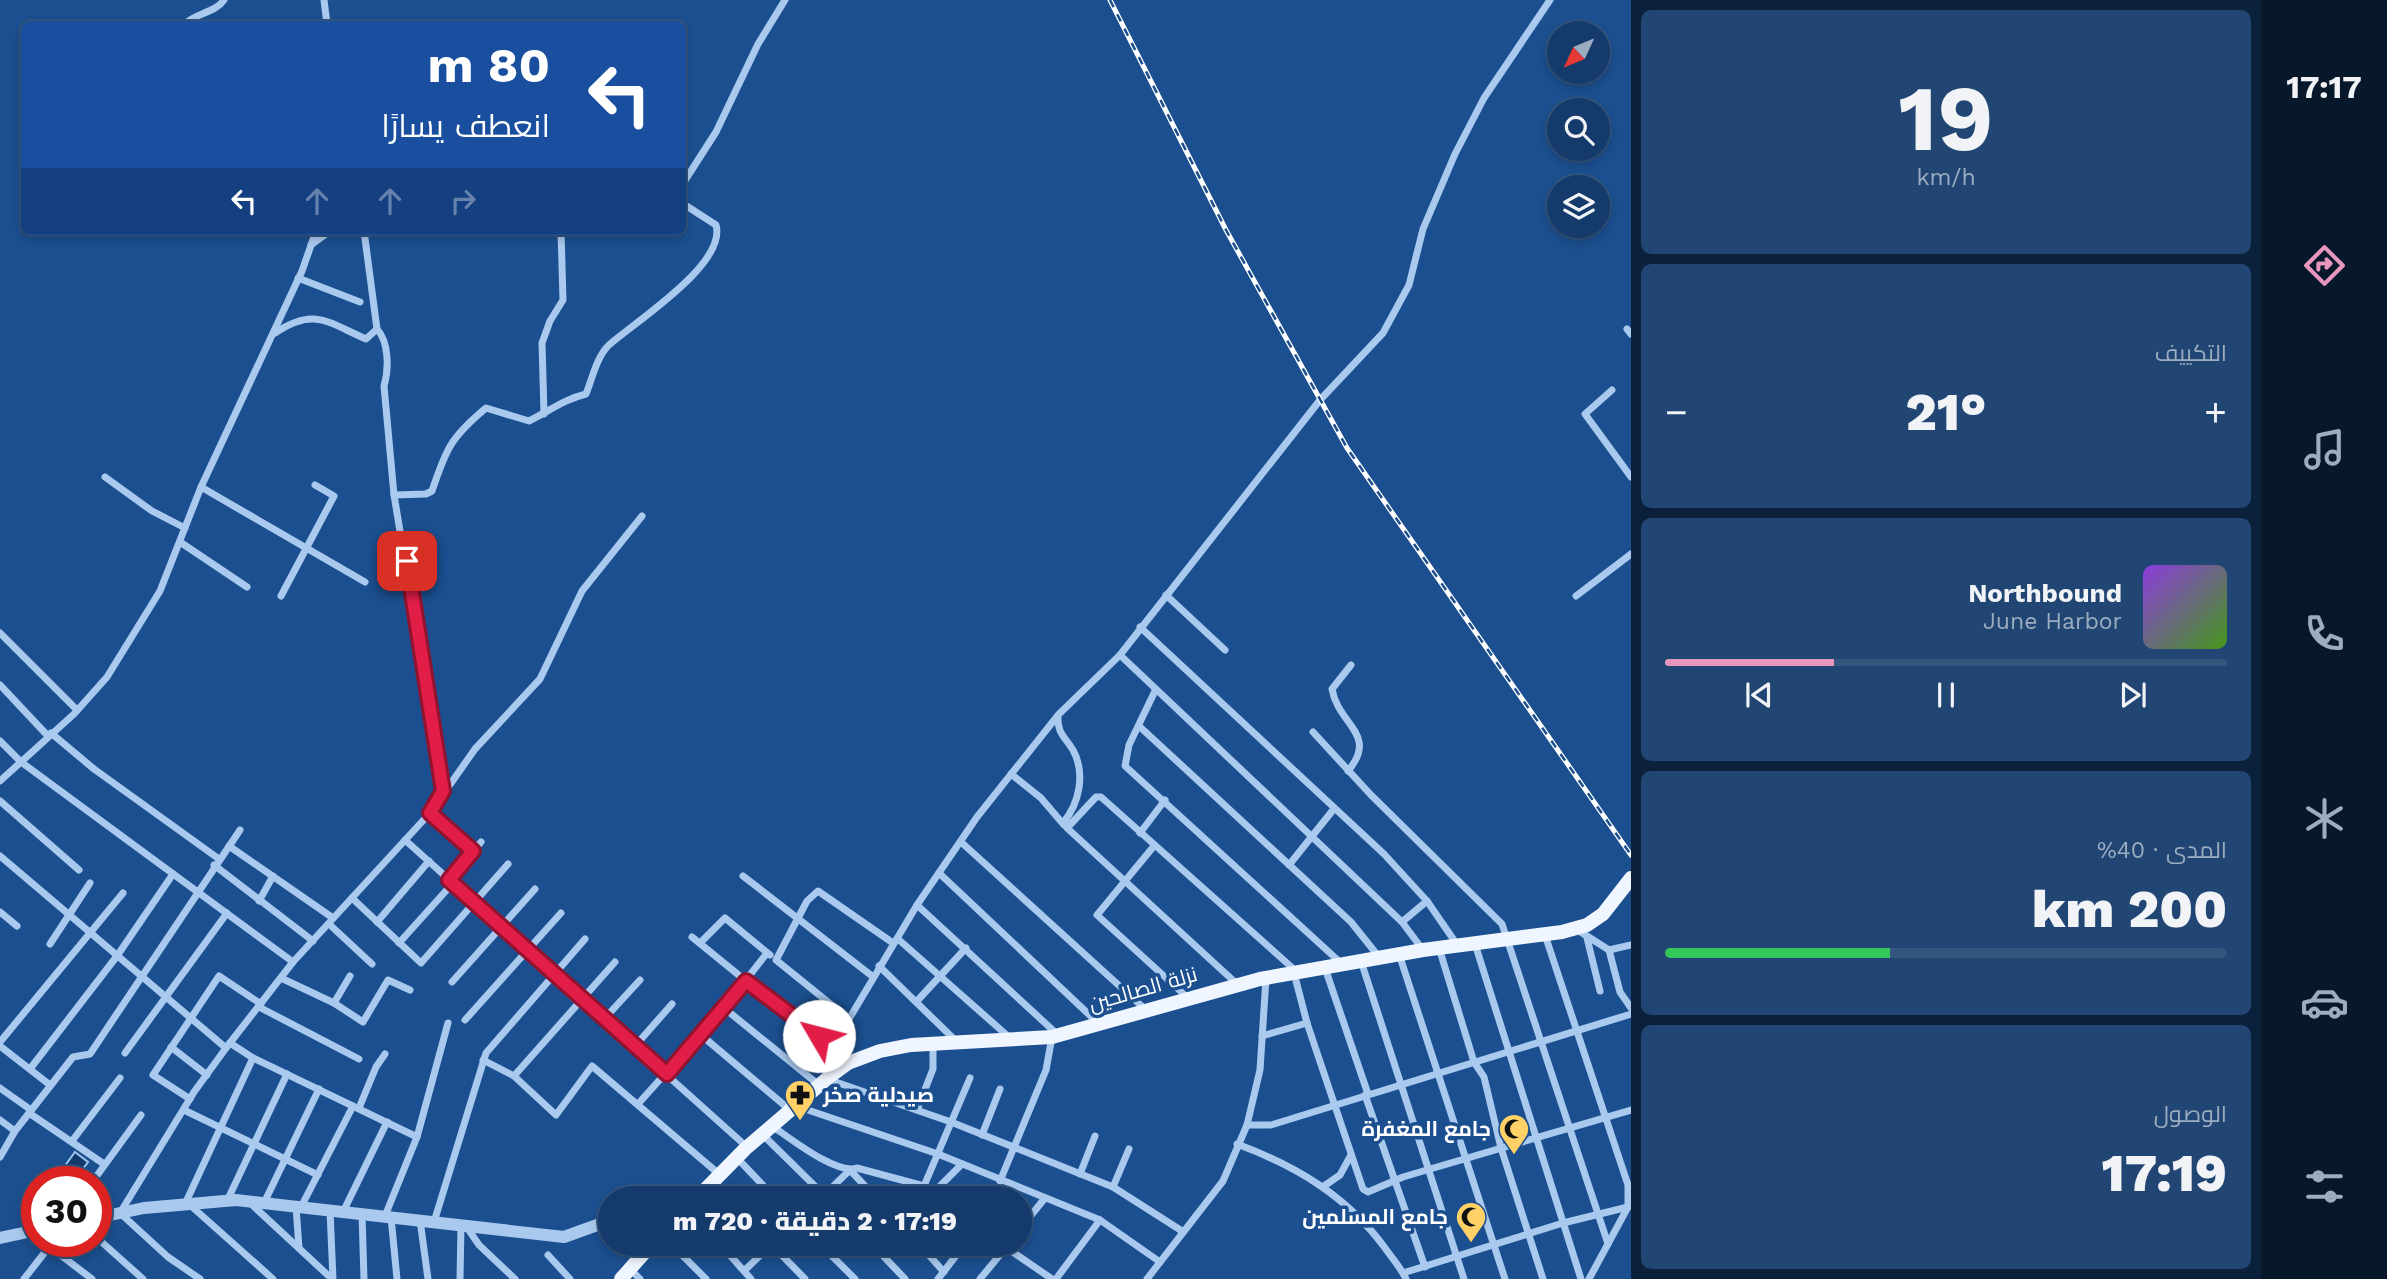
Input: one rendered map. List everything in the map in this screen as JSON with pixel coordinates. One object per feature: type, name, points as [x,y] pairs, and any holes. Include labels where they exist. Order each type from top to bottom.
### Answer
[{"type":"main road","name":"نزلة الصالحين","points":[[708,1186],[846,1058],[933,1044],[1055,1036],[1237,984],[1398,954],[1508,940],[1575,928],[1603,914],[1631,878]]},
{"type":"main road","points":[[630,1276],[644,1256]]},
{"type":"street","points":[[191,21],[219,6],[223,0]]},
{"type":"street","points":[[324,0],[327,21]]},
{"type":"street","points":[[686,179],[716,132],[758,44],[785,0]]},
{"type":"street","points":[[846,1058],[842,1040],[849,1019],[872,976],[939,873],[1011,774],[1059,714],[1121,655],[1320,400],[1383,333],[1409,285],[1423,229],[1455,154],[1484,98],[1546,1]]},
{"type":"street","points":[[394,495],[426,494],[432,491],[446,449],[463,428],[486,408],[529,421],[569,397],[586,394],[607,346],[626,333],[709,258],[719,235],[716,225],[686,206]]},
{"type":"street","points":[[0,781],[77,710],[107,677],[151,606],[201,487],[298,278],[314,235]]},
{"type":"street","points":[[311,244],[324,235]]},
{"type":"street","points":[[365,235],[377,329],[384,336],[387,374],[384,386],[394,495],[443,791]]},
{"type":"street","points":[[544,414],[542,344],[550,321],[563,300],[561,235]]},
{"type":"street","points":[[298,278],[360,302]]},
{"type":"street","points":[[272,335],[290,323],[316,317],[366,339],[377,329]]},
{"type":"street","points":[[1612,390],[1585,414],[1631,477]]},
{"type":"street","points":[[105,477],[152,511],[185,528]]},
{"type":"street","points":[[282,596],[334,496],[315,485]]},
{"type":"street","points":[[201,487],[365,582]]},
{"type":"street","points":[[120,1213],[206,1075],[293,962],[430,813],[475,749],[540,678],[582,591],[642,516]]},
{"type":"street","points":[[180,542],[247,587]]},
{"type":"street","points":[[1576,596],[1631,554]]},
{"type":"street","points":[[1166,596],[1225,650]]},
{"type":"street","points":[[1140,628],[1333,810],[1384,854],[1427,901],[1458,946]]},
{"type":"street","points":[[0,633],[77,710]]},
{"type":"street","points":[[1121,655],[1155,691],[1402,922],[1423,950]]},
{"type":"street","points":[[1348,771],[1360,755],[1361,745],[1334,700],[1332,689],[1351,665]]},
{"type":"street","points":[[0,685],[49,734],[219,859]]},
{"type":"street","points":[[1155,691],[1129,744],[1123,764],[1342,964]]},
{"type":"street","points":[[1059,714],[1058,726],[1075,754],[1080,785],[1077,802],[1065,826]]},
{"type":"street","points":[[1139,726],[1351,922],[1380,958]]},
{"type":"street","points":[[1313,733],[1502,924],[1608,1244]]},
{"type":"street","points":[[0,741],[21,762],[293,962]]},
{"type":"street","points":[[1011,774],[1041,798],[1065,826],[1237,984]]},
{"type":"street","points":[[1065,826],[1098,796],[1296,972],[1307,1023],[1363,1189],[1368,1192],[1397,1179],[1631,1110]]},
{"type":"street","points":[[1140,833],[1165,800]]},
{"type":"street","points":[[0,801],[79,870]]},
{"type":"street","points":[[1289,866],[1333,810]]},
{"type":"street","points":[[430,813],[473,851]]},
{"type":"street","points":[[0,1157],[15,1131],[73,1057],[90,1054],[240,830]]},
{"type":"street","points":[[405,840],[667,1074],[742,1152],[767,1186]]},
{"type":"street","points":[[399,943],[481,842]]},
{"type":"street","points":[[961,842],[1146,1010]]},
{"type":"street","points":[[229,846],[331,921],[372,964]]},
{"type":"street","points":[[1154,846],[1098,913],[1099,919],[1188,998]]},
{"type":"street","points":[[0,856],[190,1018],[228,1045],[418,1137]]},
{"type":"street","points":[[377,922],[429,862]]},
{"type":"street","points":[[352,898],[421,963],[508,864]]},
{"type":"street","points":[[214,866],[313,941]]},
{"type":"street","points":[[939,873],[1098,1024]]},
{"type":"street","points":[[30,1069],[117,956],[173,874]]},
{"type":"street","points":[[259,901],[273,876]]},
{"type":"street","points":[[743,876],[872,976]]},
{"type":"street","points":[[50,944],[90,883]]},
{"type":"street","points":[[452,982],[535,889]]},
{"type":"street","points":[[776,960],[813,893],[818,891],[895,941],[940,976],[1013,1040]]},
{"type":"street","points":[[50,1085],[0,1044],[123,892]]},
{"type":"street","points":[[1402,922],[1427,901]]},
{"type":"street","points":[[917,905],[966,948],[1055,1036],[1046,1070],[1000,1181]]},
{"type":"street","points":[[0,912],[17,926]]},
{"type":"street","points":[[125,1053],[227,913]]},
{"type":"street","points":[[465,1020],[561,913]]},
{"type":"street","points":[[700,943],[725,918],[849,1019]]},
{"type":"street","points":[[1575,928],[1609,950],[1631,945]]},
{"type":"street","points":[[1545,934],[1628,1185],[1629,1205],[1589,1279]]},
{"type":"street","points":[[692,937],[846,1058]]},
{"type":"street","points":[[1587,938],[1600,991]]},
{"type":"street","points":[[434,1222],[486,1053],[585,939]]},
{"type":"street","points":[[1475,944],[1581,1279]]},
{"type":"street","points":[[917,1001],[966,948]]},
{"type":"street","points":[[1439,948],[1474,1062],[1484,1077],[1501,1148],[1543,1279]]},
{"type":"street","points":[[1609,950],[1620,992],[1631,1008]]},
{"type":"street","points":[[638,1104],[701,1035],[767,953]]},
{"type":"street","points":[[1398,954],[1505,1279]]},
{"type":"street","points":[[1361,961],[1464,1279]]},
{"type":"street","points":[[514,1076],[615,962]]},
{"type":"street","points":[[878,966],[957,1042]]},
{"type":"street","points":[[1324,967],[1425,1266]]},
{"type":"street","points":[[190,1099],[153,1075],[219,976],[260,1005],[359,1059]]},
{"type":"street","points":[[334,1003],[350,976]]},
{"type":"street","points":[[281,978],[334,1003],[363,1022],[388,980],[410,990]]},
{"type":"street","points":[[1147,1279],[1223,1181],[1247,1125],[1260,1070],[1266,978]]},
{"type":"street","points":[[604,1018],[640,980]]},
{"type":"street","points":[[635,1046],[671,1004]]},
{"type":"street","points":[[724,1008],[822,1082],[951,1122],[1113,1187],[1182,1231]]},
{"type":"street","points":[[1247,1125],[1271,1125],[1631,1014]]},
{"type":"street","points":[[397,1279],[388,1217],[418,1137],[448,1023]]},
{"type":"street","points":[[1262,1036],[1307,1023]]},
{"type":"street","points":[[701,1035],[793,1108],[938,1154],[1012,1186]]},
{"type":"street","points":[[917,1110],[933,1069],[933,1044]]},
{"type":"street","points":[[171,1047],[206,1075]]},
{"type":"street","points":[[299,1249],[298,1207],[385,1055]]},
{"type":"street","points":[[187,1204],[253,1058]]},
{"type":"street","points":[[484,1060],[514,1076],[556,1115],[592,1066],[638,1104],[715,1179],[719,1186]]},
{"type":"street","points":[[227,1201],[287,1074]]},
{"type":"street","points":[[72,1141],[120,1078]]},
{"type":"street","points":[[835,1186],[850,1170],[857,1168],[924,1186],[970,1078]]},
{"type":"street","points":[[0,1088],[65,1140],[72,1141],[104,1164],[141,1115]]},
{"type":"street","points":[[982,1135],[1000,1088]]},
{"type":"street","points":[[264,1203],[319,1089]]},
{"type":"street","points":[[184,1110],[318,1175]]},
{"type":"street","points":[[0,1120],[15,1131]]},
{"type":"street","points":[[332,1279],[337,1211],[387,1122]]},
{"type":"street","points":[[767,1130],[820,1158],[850,1170],[865,1186]]},
{"type":"street","points":[[767,1130],[814,1186]]},
{"type":"street","points":[[1080,1174],[1095,1136]]},
{"type":"street","points":[[1237,1144],[1303,1173],[1324,1186],[1367,1222],[1405,1276],[1425,1266],[1629,1205]]},
{"type":"street","points":[[1113,1187],[1129,1149]]},
{"type":"street","points":[[1324,1186],[1340,1175],[1351,1155]]},
{"type":"street","points":[[940,1186],[962,1164]]},
{"type":"street","points":[[1032,1193],[1100,1220],[1160,1262]]},
{"type":"street","points":[[1032,1214],[1045,1198]]},
{"type":"street","points":[[112,1215],[227,1201],[564,1237],[598,1225]]},
{"type":"street","points":[[249,1202],[332,1279]]},
{"type":"street","points":[[187,1204],[273,1279]]},
{"type":"street","points":[[120,1213],[168,1258],[197,1278]]},
{"type":"street","points":[[362,1214],[364,1279]]},
{"type":"street","points":[[420,1220],[428,1279]]},
{"type":"street","points":[[1021,1256],[1054,1279],[1100,1220]]},
{"type":"street","points":[[460,1278],[464,1225]]},
{"type":"street","points":[[464,1225],[479,1245],[515,1279]]},
{"type":"street","points":[[0,1238],[21,1235]]},
{"type":"street","points":[[112,1251],[143,1279]]},
{"type":"street","points":[[548,1255],[570,1279]]},
{"type":"street","points":[[683,1256],[706,1279]]},
{"type":"street","points":[[732,1256],[746,1269],[751,1279]]},
{"type":"street","points":[[746,1269],[760,1256]]},
{"type":"street","points":[[783,1256],[805,1279]]},
{"type":"street","points":[[832,1256],[855,1279]]},
{"type":"street","points":[[883,1256],[905,1279]]},
{"type":"street","points":[[930,1256],[944,1272]]},
{"type":"street","points":[[938,1279],[956,1256]]},
{"type":"street","points":[[981,1279],[997,1256]]},
{"type":"street","points":[[24,1279],[41,1257]]},
{"type":"street","points":[[62,1257],[92,1279]]},
{"type":"water","points":[[75,1152],[88,1162],[85,1166],[65,1166]]},
{"type":"railway","points":[[1110,0],[1226,230],[1347,448],[1631,855]]},
{"type":"place","name":"صيدلية صخر","points":[[800,1122]]},
{"type":"place","name":"جامع المغفرة","points":[[1514,1156]]},
{"type":"place","name":"جامع المسلمين","points":[[1471,1244]]},
{"type":"route","points":[[407,561],[443,791],[430,813],[473,851],[449,880],[667,1074],[746,981],[819,1036]]}]
